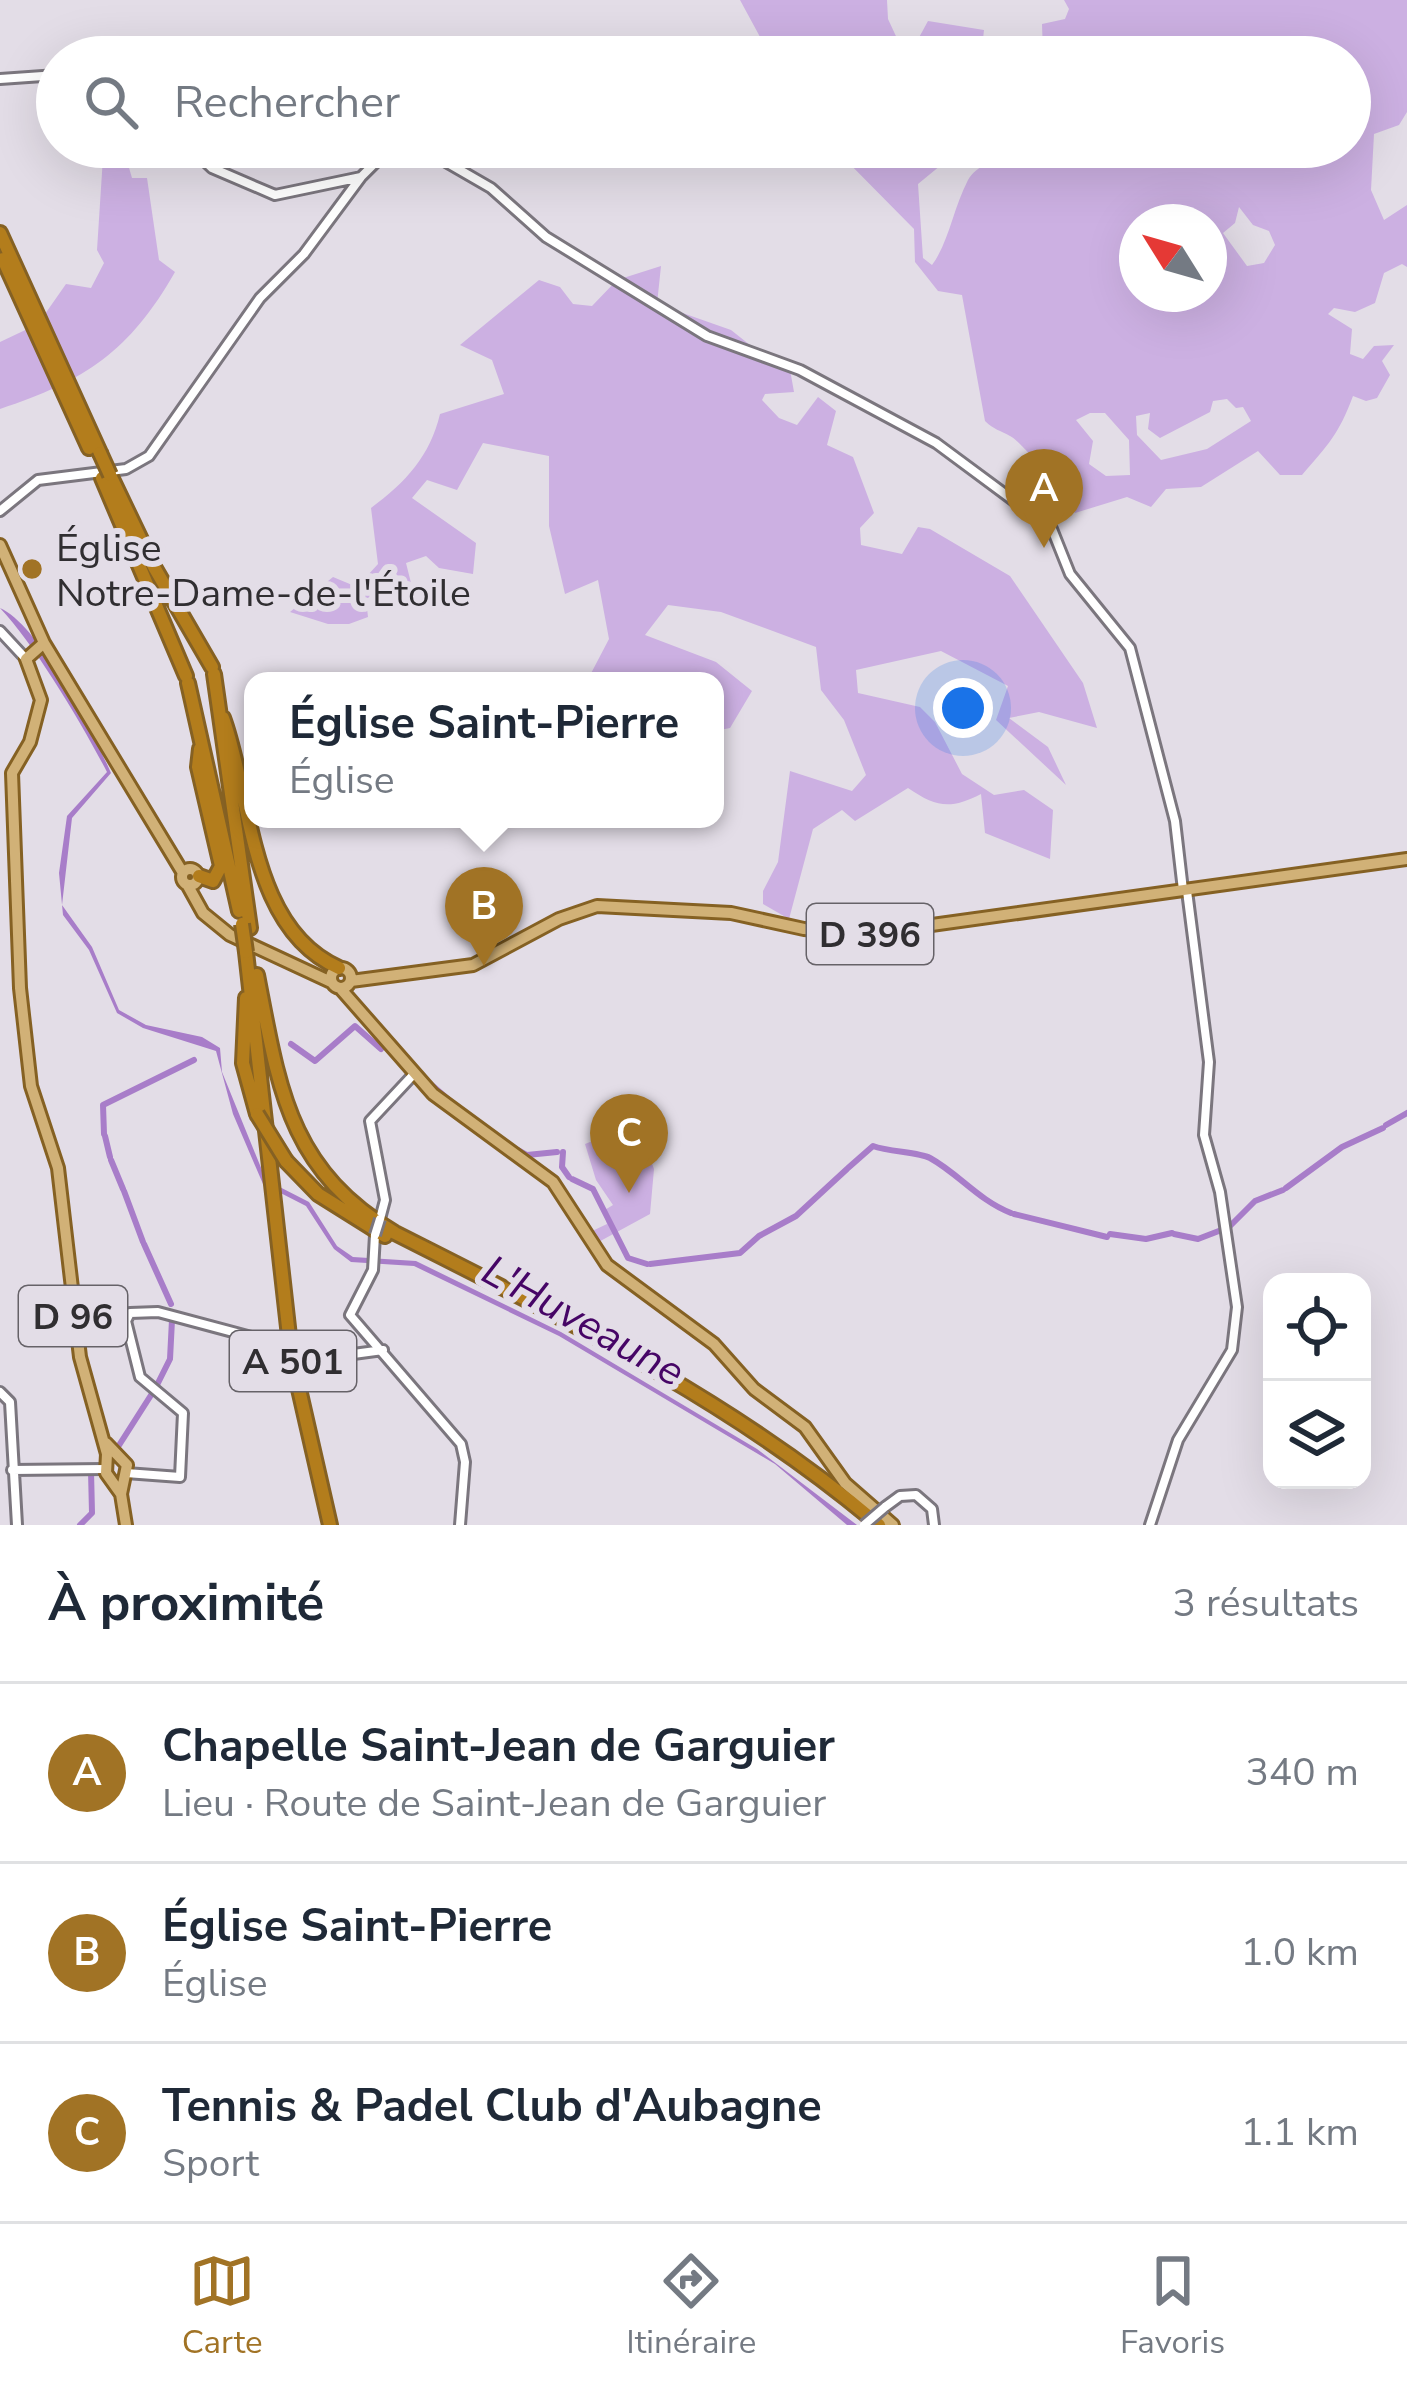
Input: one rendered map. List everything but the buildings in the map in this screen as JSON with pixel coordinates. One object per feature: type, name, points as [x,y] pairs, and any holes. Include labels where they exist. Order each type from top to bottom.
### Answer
[{"type":"highway","points":[[0,233],[96,455]]},
{"type":"highway","points":[[0,252],[106,477],[187,679],[201,736],[198,767],[221,866],[213,880],[191,877]]},
{"type":"highway","points":[[106,477],[213,671],[244,801]]},
{"type":"highway","points":[[223,718],[243,925]]},
{"type":"highway","name":"A 501","points":[[201,736],[243,925],[300,1373],[333,1525]]},
{"type":"highway","points":[[251,828],[263,876],[302,939],[342,978]]},
{"type":"highway","points":[[247,952],[290,1119],[326,1178],[355,1206],[395,1233],[669,1375],[796,1459],[879,1525]]},
{"type":"highway","points":[[247,952],[243,1063],[257,1114],[286,1161],[318,1194],[361,1223],[665,1380],[793,1465],[866,1525]]},
{"type":"highway","name":"A 501","points":[[256,975],[275,1187]]},
{"type":"main road","points":[[0,545],[43,645],[27,657]]},
{"type":"main road","name":"D 396","points":[[43,645],[204,904],[224,924],[293,961],[342,978],[473,965],[559,919],[597,906],[730,913],[804,929],[867,934],[1407,859]]},
{"type":"main road","name":"D 96","points":[[27,657],[40,695],[40,712],[12,773],[20,988],[32,1086],[59,1174],[78,1344],[102,1435],[119,1469]]},
{"type":"main road","points":[[342,978],[358,1007],[412,1075],[443,1103],[554,1182],[607,1265],[714,1344],[754,1390],[805,1426],[845,1483],[893,1525]]},
{"type":"main road","points":[[119,1469],[126,1525]]},
{"type":"street","points":[[0,79],[36,76]]},
{"type":"street","points":[[212,168],[275,195],[361,177]]},
{"type":"street","points":[[0,511],[38,480],[126,470],[149,456],[260,298],[304,254],[370,168]]},
{"type":"street","points":[[456,168],[491,188],[546,237],[707,335],[783,363],[936,443],[1052,529],[1070,574],[1130,648],[1175,821],[1210,1075],[1202,1123],[1220,1189],[1237,1307],[1232,1350],[1178,1440],[1150,1525]]},
{"type":"street","points":[[0,631],[27,657]]},
{"type":"street","points":[[412,1075],[370,1120],[385,1200],[374,1259],[350,1315],[461,1444],[465,1462],[460,1525]]},
{"type":"street","points":[[12,1471],[119,1469],[180,1477],[187,1423],[173,1400],[140,1377],[126,1322],[140,1309],[307,1350],[346,1355],[384,1350]]},
{"type":"street","points":[[4,1394],[16,1525]]},
{"type":"street","points":[[866,1525],[900,1496],[916,1495],[932,1510],[934,1525]]},
{"type":"shaded area","points":[[740,0],[887,0],[896,36],[760,36]]},
{"type":"shaded area","points":[[1064,0],[1407,0],[1407,112],[1399,125],[1374,134],[1371,190],[1384,220],[1407,205],[1407,267],[1402,264],[1384,273],[1375,303],[1355,312],[1334,308],[1328,314],[1352,329],[1350,354],[1363,359],[1374,346],[1394,345],[1382,361],[1390,375],[1377,398],[1366,401],[1353,396],[1332,438],[1302,475],[1280,475],[1258,451],[1201,487],[1166,489],[1151,507],[1127,497],[1075,513],[1025,449],[985,421],[962,295],[938,291],[915,262],[914,229],[854,168],[937,168],[918,184],[923,258],[932,265],[968,180],[979,168],[1371,168],[1371,36],[1042,36],[1042,24],[1065,19],[1069,9]],"holes":[[[1227,399],[1236,408],[1243,407],[1251,421],[1207,449],[1161,460],[1137,435],[1136,416],[1150,413],[1148,429],[1160,438],[1210,412],[1213,401]],[[1105,413],[1129,440],[1130,475],[1106,476],[1089,464],[1093,441],[1076,420]]]},
{"type":"shaded area","points":[[928,21],[984,30],[983,36],[920,36]]},
{"type":"shaded area","points":[[102,168],[129,168],[132,178],[147,178],[159,260],[175,272],[141,323],[103,360],[57,387],[0,409],[0,342],[38,324],[66,284],[91,288],[104,263],[97,250]]},
{"type":"shaded area","points":[[661,266],[657,304],[731,330],[755,349],[789,364],[794,392],[765,394],[762,400],[779,418],[797,425],[818,397],[836,411],[827,445],[853,457],[874,513],[860,528],[861,545],[902,554],[918,527],[930,529],[1010,576],[1083,683],[1097,728],[1039,712],[1009,718],[1048,747],[1066,785],[996,720],[1008,686],[941,651],[856,670],[858,693],[920,707],[935,722],[962,774],[994,795],[1024,790],[1053,810],[1050,859],[985,833],[981,794],[943,804],[908,788],[855,821],[842,810],[813,829],[789,919],[763,904],[763,891],[778,862],[790,771],[852,791],[866,775],[844,720],[821,690],[816,647],[721,612],[668,605],[645,635],[716,662],[752,691],[730,728],[724,729],[724,672],[592,672],[609,639],[598,580],[565,594],[549,526],[549,456],[483,443],[457,490],[427,480],[412,498],[476,543],[473,574],[439,568],[426,556],[406,563],[411,583],[400,605],[380,591],[366,599],[368,617],[349,624],[328,624],[290,612],[333,577],[357,587],[378,564],[371,508],[415,467],[440,414],[504,394],[492,360],[460,345],[539,280],[560,287],[573,304],[592,306],[617,280]]},
{"type":"shaded area","points":[[0,608],[32,635],[48,657],[111,773],[72,818],[62,905],[59,873],[67,816],[107,772],[57,685]]},
{"type":"shaded area","points":[[62,905],[92,947],[119,1010],[146,1025],[202,1037],[220,1048],[222,1072],[266,1180],[309,1202],[337,1246],[353,1257],[416,1261],[561,1332],[757,1449],[857,1525],[847,1525],[775,1464],[559,1336],[414,1266],[351,1262],[334,1249],[306,1206],[263,1184],[233,1114],[216,1051],[143,1028],[117,1013],[89,950],[63,915]]},
{"type":"shaded area","points":[[640,1131],[654,1169],[650,1214],[593,1245],[588,1233],[607,1224],[603,1211],[613,1205],[596,1180],[585,1144],[613,1133],[619,1139]]},
{"type":"waterway","points":[[291,1044],[315,1061],[355,1026],[381,1049]]},
{"type":"waterway","points":[[104,1134],[103,1105],[194,1060]]},
{"type":"waterway","points":[[427,1081],[449,1100]]},
{"type":"waterway","points":[[1386,1125],[1407,1113]]},
{"type":"waterway","points":[[1286,1188],[1342,1147],[1383,1128]]},
{"type":"waterway","points":[[105,1136],[110,1157]]},
{"type":"waterway","points":[[848,1168],[873,1146],[925,1156],[1011,1213]]},
{"type":"waterway","points":[[518,1150],[527,1155],[557,1152]]},
{"type":"waterway","points":[[563,1152],[562,1167],[569,1177]]},
{"type":"waterway","points":[[111,1160],[123,1189]]},
{"type":"waterway","points":[[650,1264],[740,1253],[759,1236],[796,1216],[847,1169]]},
{"type":"waterway","points":[[572,1179],[593,1189],[628,1258],[647,1264]]},
{"type":"waterway","points":[[1228,1228],[1255,1201],[1283,1190]]},
{"type":"waterway","points":[[124,1191],[143,1242]]},
{"type":"waterway","points":[[1014,1214],[1107,1237]]},
{"type":"waterway","points":[[1174,1234],[1198,1239],[1224,1229]]},
{"type":"waterway","points":[[1110,1234],[1146,1239],[1172,1233]]},
{"type":"waterway","points":[[144,1244],[171,1304]]},
{"type":"waterway","points":[[157,1385],[170,1359],[172,1320]]},
{"type":"waterway","points":[[116,1450],[153,1392]]},
{"type":"waterway","points":[[80,1525],[92,1513],[91,1471]]},
{"type":"place","name":"Chapelle Saint-Jean de Garguier","points":[[1044,548]]},
{"type":"place","name":"Église Notre-Dame-de-l'Étoile","points":[[32,569]]},
{"type":"place","name":"Église Saint-Pierre","points":[[484,966]]},
{"type":"place","name":"Tennis & Padel Club d'Aubagne","points":[[629,1193]]},
{"type":"water label","name":"L'Huveaune","points":[[584,1320]]}]
